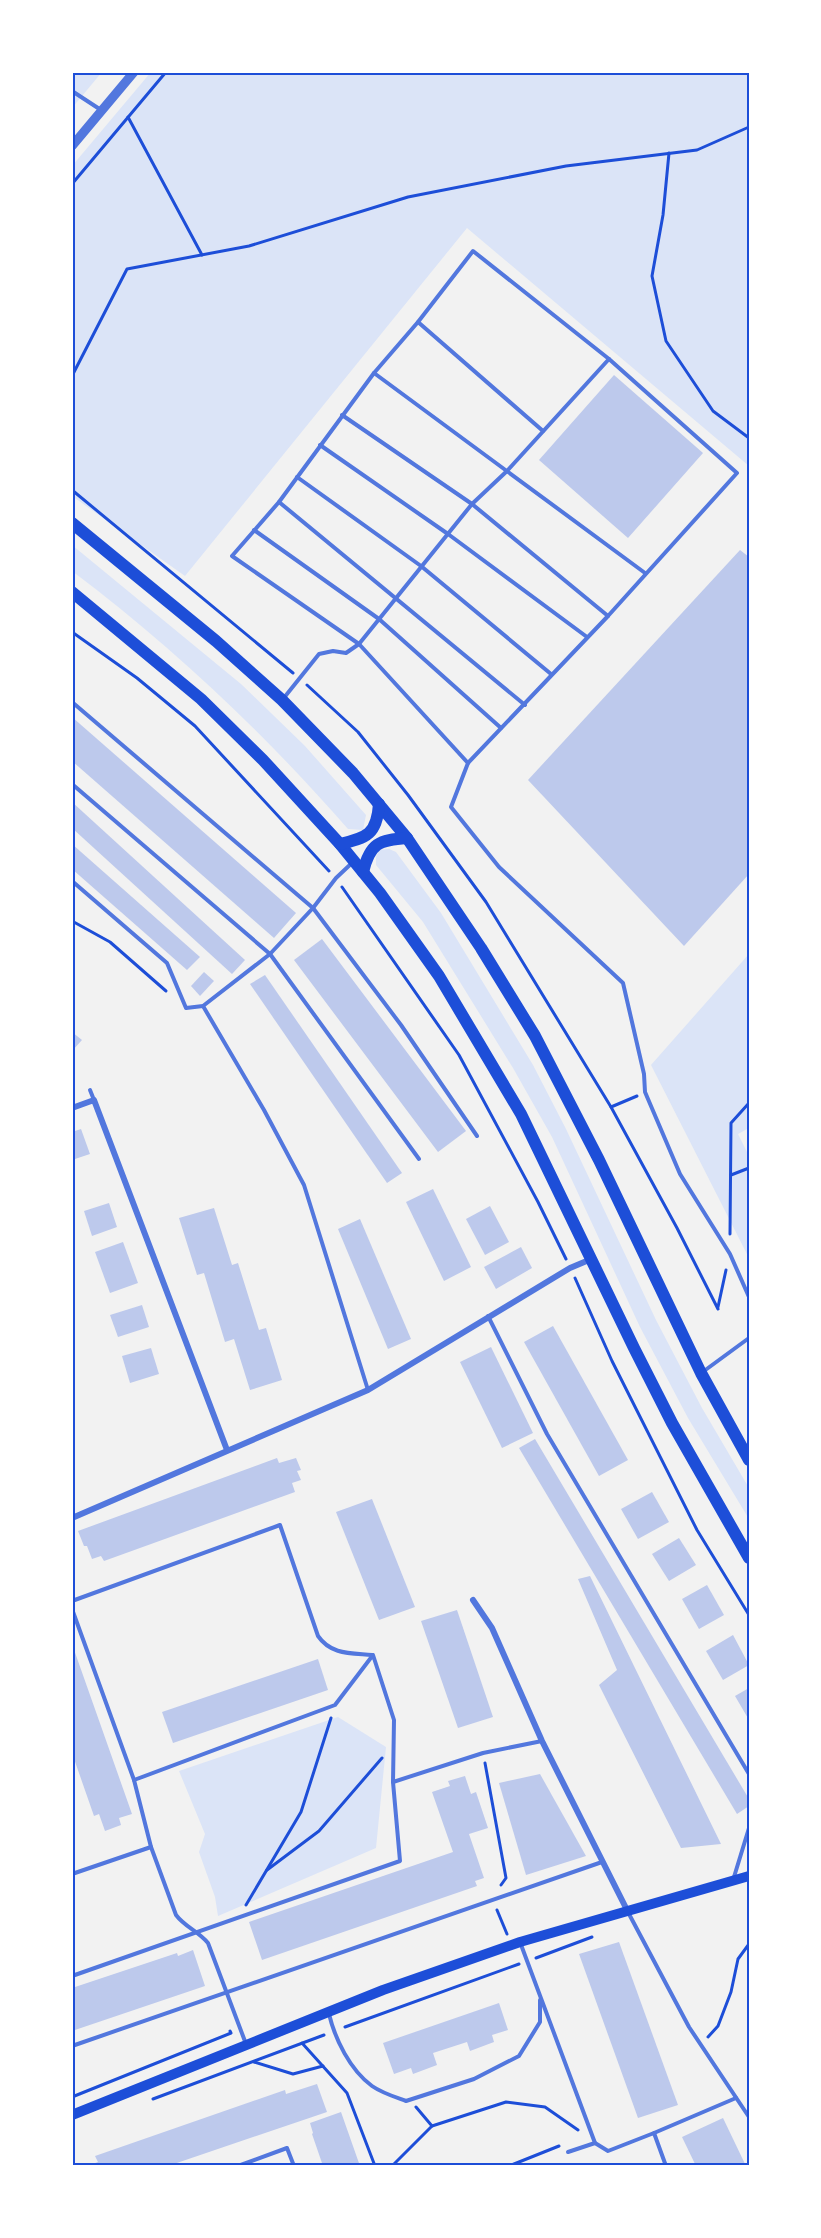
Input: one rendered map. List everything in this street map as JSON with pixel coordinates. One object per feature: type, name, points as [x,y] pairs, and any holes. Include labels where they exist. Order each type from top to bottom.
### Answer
[{"type":"main road","points":[[72,523],[216,641],[282,700],[353,773],[407,837],[482,948],[535,1036],[594,1150],[701,1373],[749,1460]]},
{"type":"main road","points":[[72,592],[201,699],[263,760],[363,872],[439,976],[521,1114],[590,1260],[672,1423],[749,1558]]},
{"type":"main road","points":[[340,844],[370,833],[378,821],[379,804]]},
{"type":"main road","points":[[363,872],[367,855],[376,844],[407,837]]},
{"type":"main road","points":[[72,2115],[383,1990],[515,1943],[749,1876]]},
{"type":"street","points":[[72,146],[134,72]]},
{"type":"street","points":[[72,1108],[94,1100],[227,1450]]},
{"type":"street","points":[[72,1518],[368,1390],[488,1316],[570,1268],[590,1260]]},
{"type":"street","points":[[473,1600],[492,1628],[542,1741],[627,1910]]},
{"type":"lane","points":[[72,91],[102,110]]},
{"type":"lane","points":[[468,763],[359,644],[232,556],[279,502],[374,373],[418,322],[473,251],[609,359],[737,473],[608,616],[468,763],[451,807],[499,867],[623,983],[644,1074],[645,1092],[680,1174],[730,1254],[749,1297]]},
{"type":"lane","points":[[418,322],[543,431]]},
{"type":"lane","points":[[282,700],[319,654],[333,651],[346,653],[359,644],[472,504],[507,471],[609,359]]},
{"type":"lane","points":[[374,373],[645,573]]},
{"type":"lane","points":[[342,415],[472,504],[608,616]]},
{"type":"lane","points":[[320,446],[448,534],[587,637]]},
{"type":"lane","points":[[297,477],[421,566],[551,674]]},
{"type":"lane","points":[[279,502],[525,705]]},
{"type":"lane","points":[[255,530],[379,619],[501,728]]},
{"type":"lane","points":[[72,702],[314,908],[401,1024],[477,1136]]},
{"type":"lane","points":[[72,784],[270,954],[419,1159]]},
{"type":"lane","points":[[72,881],[168,963],[186,1008],[203,1006],[270,954],[314,908],[336,878],[354,861]]},
{"type":"lane","points":[[203,1006],[264,1110],[304,1185],[368,1390]]},
{"type":"lane","points":[[90,1090],[94,1100]]},
{"type":"lane","points":[[488,1316],[547,1434],[749,1774]]},
{"type":"lane","points":[[701,1373],[749,1338]]},
{"type":"lane","points":[[72,1600],[280,1525],[318,1636],[324,1645],[334,1651],[373,1655]]},
{"type":"lane","points":[[72,1610],[134,1780],[151,1847],[176,1915],[183,1924],[200,1933],[208,1943],[246,2044]]},
{"type":"lane","points":[[134,1780],[335,1705],[373,1655]]},
{"type":"lane","points":[[72,1976],[400,1861],[393,1782],[394,1720],[373,1655]]},
{"type":"lane","points":[[393,1782],[483,1753],[542,1741]]},
{"type":"lane","points":[[733,1880],[749,1828]]},
{"type":"lane","points":[[72,1874],[151,1847]]},
{"type":"lane","points":[[72,2046],[602,1862]]},
{"type":"lane","points":[[627,1910],[689,2027],[749,2117]]},
{"type":"lane","points":[[515,1943],[528,1961],[595,2142],[608,2151],[736,2098]]},
{"type":"lane","points":[[329,2012],[333,2031],[355,2069],[372,2086],[406,2102],[474,2079],[519,2056],[540,2022],[540,1996]]},
{"type":"lane","points":[[654,2133],[666,2166]]},
{"type":"lane","points":[[568,2152],[595,2142]]},
{"type":"lane","points":[[238,2166],[288,2148],[294,2166]]},
{"type":"path","points":[[72,184],[166,72]]},
{"type":"path","points":[[128,117],[202,255]]},
{"type":"path","points":[[72,376],[127,269],[249,246],[408,197],[566,166],[697,150],[749,127]]},
{"type":"path","points":[[669,153],[663,215],[652,276],[666,341],[713,411],[749,438]]},
{"type":"path","points":[[72,490],[300,679],[358,732],[408,795],[478,892],[572,1041],[677,1228],[718,1309],[730,1254],[731,1123],[749,1103]]},
{"type":"path","points":[[72,921],[110,942],[186,1008]]},
{"type":"path","points":[[611,1107],[645,1092]]},
{"type":"path","points":[[730,1175],[749,1168]]},
{"type":"path","points":[[239,1918],[301,1812],[335,1705]]},
{"type":"path","points":[[266,1871],[319,1831],[393,1746]]},
{"type":"path","points":[[483,1753],[506,1878],[493,1900],[515,1943]]},
{"type":"path","points":[[153,2099],[333,2031],[597,1936]]},
{"type":"path","points":[[701,2045],[718,2026],[731,1992],[738,1959],[749,1944]]},
{"type":"path","points":[[72,2097],[231,2033]]},
{"type":"path","points":[[302,2043],[347,2093],[375,2166]]},
{"type":"path","points":[[252,2062],[293,2074],[323,2066]]},
{"type":"path","points":[[411,2101],[432,2126]]},
{"type":"path","points":[[392,2166],[432,2126],[506,2102],[545,2107],[595,2142]]},
{"type":"path","points":[[509,2166],[570,2142],[579,2149]]},
{"type":"shaded area","points":[[72,72],[102,72],[72,108]]},
{"type":"shaded area","points":[[151,72],[749,72],[749,466],[467,228],[185,576],[72,496],[72,166]]},
{"type":"shaded area","points":[[72,545],[241,684],[305,746],[366,815],[363,830],[348,829],[284,759],[217,693],[146,630],[72,571]]},
{"type":"shaded area","points":[[389,849],[396,852],[441,913],[533,1065],[566,1129],[656,1320],[702,1408],[749,1488],[749,1519],[688,1418],[640,1327],[552,1137],[513,1068],[423,922],[376,865],[379,850]]},
{"type":"shaded area","points":[[749,954],[749,1128],[738,1134],[749,1156],[749,1258],[651,1065]]},
{"type":"shaded area","points":[[338,1717],[386,1747],[376,1848],[218,1916],[215,1897],[199,1852],[205,1834],[179,1771]]},
{"type":"building","points":[[614,375],[703,453],[628,538],[539,460]]},
{"type":"building","points":[[740,550],[749,557],[749,874],[684,946],[528,780]]},
{"type":"building","points":[[72,717],[296,913],[274,938],[72,761]]},
{"type":"building","points":[[72,802],[245,960],[232,974],[72,828]]},
{"type":"building","points":[[72,844],[200,957],[187,970],[72,869]]},
{"type":"building","points":[[322,939],[466,1131],[438,1152],[294,960]]},
{"type":"building","points":[[204,972],[214,981],[200,996],[191,986]]},
{"type":"building","points":[[265,975],[402,1173],[387,1183],[250,984]]},
{"type":"building","points":[[72,1032],[82,1040],[72,1051]]},
{"type":"building","points":[[81,1129],[90,1154],[72,1160],[72,1132]]},
{"type":"building","points":[[433,1189],[471,1267],[444,1281],[406,1202]]},
{"type":"building","points":[[109,1203],[117,1227],[92,1236],[84,1211]]},
{"type":"building","points":[[490,1206],[509,1242],[485,1255],[466,1219]]},
{"type":"building","points":[[214,1208],[232,1265],[238,1263],[259,1330],[266,1328],[282,1380],[250,1390],[234,1339],[225,1342],[204,1273],[197,1275],[179,1218]]},
{"type":"building","points":[[360,1219],[411,1339],[388,1349],[338,1229]]},
{"type":"building","points":[[123,1242],[138,1283],[110,1293],[95,1252]]},
{"type":"building","points":[[521,1247],[532,1268],[496,1289],[484,1267]]},
{"type":"building","points":[[142,1305],[149,1327],[118,1337],[110,1315]]},
{"type":"building","points":[[553,1326],[628,1460],[599,1476],[524,1342]]},
{"type":"building","points":[[491,1347],[533,1433],[502,1448],[460,1362]]},
{"type":"building","points":[[151,1348],[159,1374],[130,1383],[122,1356]]},
{"type":"building","points":[[535,1439],[749,1799],[749,1806],[737,1814],[519,1448]]},
{"type":"building","points":[[277,1458],[279,1463],[296,1458],[301,1470],[297,1471],[301,1480],[292,1483],[295,1492],[104,1561],[101,1556],[92,1559],[87,1546],[84,1546],[78,1531]]},
{"type":"building","points":[[652,1492],[669,1522],[638,1539],[621,1509]]},
{"type":"building","points":[[372,1499],[415,1607],[379,1620],[336,1512]]},
{"type":"building","points":[[679,1538],[696,1565],[669,1581],[652,1554]]},
{"type":"building","points":[[590,1576],[721,1844],[681,1848],[599,1685],[617,1670],[578,1579]]},
{"type":"building","points":[[707,1585],[724,1615],[699,1629],[682,1599]]},
{"type":"building","points":[[457,1610],[493,1717],[458,1728],[421,1621]]},
{"type":"building","points":[[733,1635],[749,1665],[723,1680],[706,1651]]},
{"type":"building","points":[[72,1644],[132,1814],[119,1818],[121,1825],[105,1831],[99,1814],[94,1816],[72,1753]]},
{"type":"building","points":[[318,1659],[328,1690],[173,1743],[162,1712]]},
{"type":"building","points":[[749,1688],[749,1720],[735,1696]]},
{"type":"building","points":[[540,1774],[586,1856],[526,1875],[499,1783]]},
{"type":"building","points":[[465,1776],[471,1794],[476,1792],[488,1828],[469,1834],[484,1878],[475,1881],[477,1886],[262,1960],[249,1922],[453,1852],[432,1792],[450,1786],[448,1781]]},
{"type":"building","points":[[619,1942],[678,2105],[638,2118],[579,1954]]},
{"type":"building","points":[[193,1950],[205,1986],[72,2031],[72,1988],[177,1953],[178,1956]]},
{"type":"building","points":[[499,2003],[508,2030],[492,2035],[494,2042],[470,2051],[467,2042],[433,2053],[437,2065],[413,2074],[411,2068],[394,2074],[383,2043]]},
{"type":"building","points":[[317,2084],[327,2112],[168,2166],[87,2166],[98,2162],[95,2156],[285,2090],[286,2094]]},
{"type":"building","points":[[341,2112],[360,2166],[323,2166],[310,2123]]},
{"type":"building","points":[[723,2118],[746,2166],[696,2166],[682,2137]]}]
